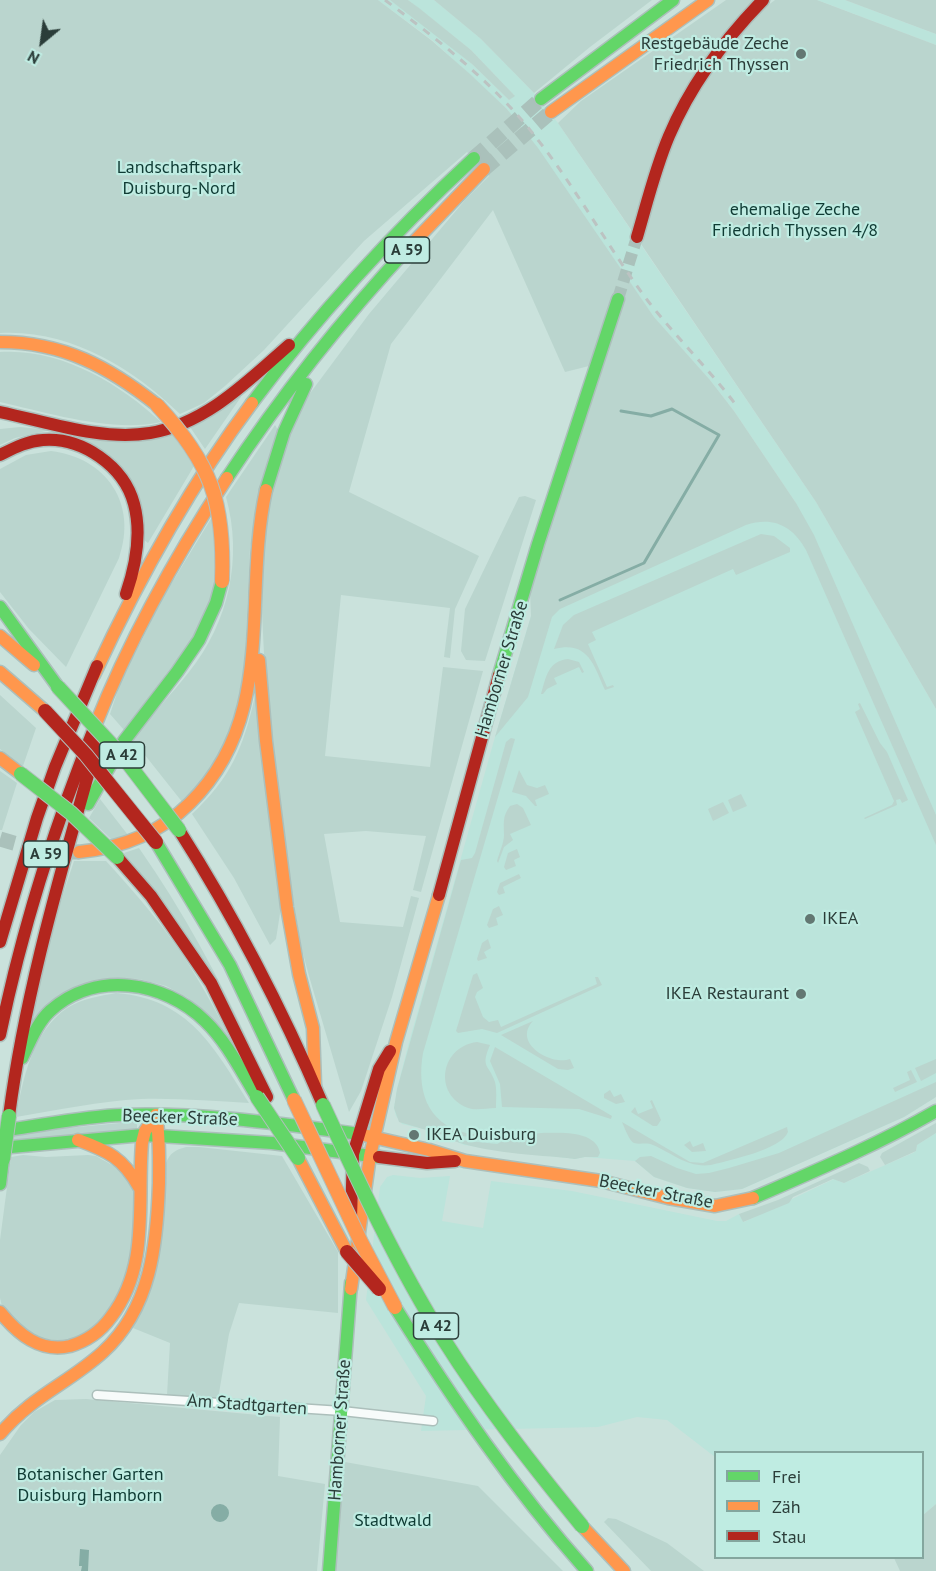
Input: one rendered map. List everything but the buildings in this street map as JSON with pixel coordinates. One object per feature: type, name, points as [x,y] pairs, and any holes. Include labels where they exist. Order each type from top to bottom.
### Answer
[{"type":"main road","points":[[541,99],[673,0]]},
{"type":"main road","points":[[551,112],[708,0]]},
{"type":"main road","points":[[636,237],[675,124],[688,98],[698,80],[739,23],[763,0]]},
{"type":"main road","name":"A 59","points":[[0,942],[37,818],[55,767],[94,675],[138,585],[207,468],[247,411],[318,319],[379,249],[420,207],[474,158]]},
{"type":"main road","name":"A 59","points":[[0,1035],[28,914],[48,848],[73,778],[114,680],[156,594],[189,538],[265,423],[383,275],[484,169]]},
{"type":"main road","name":"Hamborner Straße","points":[[329,1571],[351,1289],[374,1137],[396,1042],[485,723],[538,544],[618,299]]},
{"type":"main road","points":[[0,412],[101,432],[150,433],[169,428],[191,419],[218,402],[318,319]]},
{"type":"main road","points":[[79,852],[94,851],[133,840],[166,824],[193,802],[213,779],[230,753],[243,717],[250,681],[261,518],[274,458],[292,407],[333,335]]},
{"type":"main road","points":[[0,342],[34,344],[84,358],[130,384],[157,405],[174,422],[205,467],[222,518],[225,549],[222,581],[217,602],[205,631],[185,664],[136,723],[74,830]]},
{"type":"main road","points":[[0,423],[47,422]]},
{"type":"main road","points":[[0,455],[16,446],[40,439],[66,441],[91,450],[114,470],[128,489],[136,516],[138,543],[135,562],[129,586],[94,675]]},
{"type":"main road","points":[[0,608],[58,687]]},
{"type":"main road","points":[[255,630],[266,741],[287,907],[313,1028],[315,1085]]},
{"type":"main road","name":"A 42","points":[[0,636],[58,687],[124,758],[179,830],[216,887],[253,952],[386,1237],[428,1314],[511,1437],[582,1526],[624,1571]]},
{"type":"main road","name":"A 42","points":[[0,672],[45,711],[86,755],[156,842],[230,965],[361,1242],[395,1307],[438,1376],[527,1500],[587,1571]]},
{"type":"main road","points":[[0,1184],[2,1154],[15,1071],[42,940],[114,680]]},
{"type":"main road","points":[[0,758],[60,802],[90,828],[151,896],[211,983],[262,1098]]},
{"type":"main road","points":[[0,904],[25,834],[37,818]]},
{"type":"main road","points":[[15,1071],[38,1027],[50,1011],[66,999],[86,990],[109,985],[138,985],[163,992],[184,1005],[204,1021],[262,1098],[298,1158],[347,1252],[395,1307]]},
{"type":"main road","name":"Hamborner Straße","points":[[351,1289],[353,1154],[379,1068],[396,1042]]},
{"type":"main road","name":"Beecker Straße","points":[[0,1131],[120,1115],[260,1122],[358,1134],[429,1150],[465,1161],[601,1181],[668,1198],[715,1206],[752,1198],[831,1164],[936,1111]]},
{"type":"main road","points":[[0,1312],[13,1329],[27,1339],[42,1345],[63,1347],[79,1344],[94,1336],[111,1319],[133,1275],[138,1251],[143,1135],[156,1115]]},
{"type":"main road","points":[[0,1434],[10,1420],[46,1390],[104,1352],[128,1324],[140,1303],[149,1279],[155,1250],[160,1136],[156,1115]]},
{"type":"main road","name":"Beecker Straße","points":[[2,1154],[78,1140],[143,1135],[272,1143],[427,1163],[465,1161]]},
{"type":"main road","points":[[78,1140],[120,1158],[130,1169],[141,1190]]},
{"type":"street","name":"Am Stadtgarten","points":[[97,1395],[342,1412],[433,1421]]},
{"type":"shaded area","points":[[378,0],[390,0],[435,33],[472,64],[509,100],[514,95],[471,50],[408,0],[434,0],[481,39],[534,93],[558,123],[816,502],[936,709],[936,1097],[904,1117],[742,1189],[715,1192],[687,1188],[654,1177],[635,1161],[585,1157],[575,1159],[464,1145],[432,1131],[402,1124],[396,1116],[394,1108],[397,1089],[408,1046],[531,616],[796,503],[734,411],[710,380],[654,317],[507,109],[432,40]]},
{"type":"shaded area","points":[[817,0],[845,0],[936,34],[936,45]]},
{"type":"shaded area","points":[[936,1133],[936,1504],[924,1514],[924,1451],[714,1451],[714,1456],[667,1420],[637,1417],[598,1427],[421,1431],[426,1396],[366,1300],[380,1187],[387,1177],[393,1175],[420,1178],[450,1176],[442,1221],[483,1228],[491,1181],[572,1191],[717,1221],[726,1221],[739,1214],[744,1222],[834,1179],[844,1183],[913,1153],[917,1145]]},
{"type":"green space","name":"Landschaftspark Duisburg-Nord","points":[[0,0],[378,0],[431,40],[470,74],[507,109],[538,148],[654,317],[710,380],[734,411],[796,503],[814,535],[936,815],[936,845],[806,550],[788,529],[773,523],[746,525],[560,609],[552,617],[528,697],[495,737],[531,616],[530,592],[622,305],[613,294],[589,366],[565,372],[493,210],[391,344],[349,492],[479,556],[455,609],[450,658],[444,657],[450,608],[341,595],[325,756],[430,767],[443,667],[483,671],[421,892],[413,890],[426,836],[366,831],[324,834],[340,922],[403,927],[411,896],[419,898],[392,997],[361,1091],[349,1112],[301,946],[291,887],[264,654],[262,613],[264,519],[289,433],[308,396],[369,314],[465,200],[489,176],[467,152],[364,241],[264,350],[225,386],[204,403],[180,414],[142,381],[98,355],[51,338],[26,333],[0,333]]},
{"type":"green space","points":[[390,0],[408,0],[419,8],[471,50],[515,96],[509,100],[472,64]]},
{"type":"green space","points":[[434,0],[652,0],[534,93],[481,39]]},
{"type":"green space","points":[[726,0],[754,0],[709,53],[673,112],[661,141],[632,231],[558,123],[581,101]]},
{"type":"green space","name":"ehemalige Zeche Friedrich Thyssen 4/8","points":[[775,0],[817,0],[936,45],[936,709],[816,502],[641,244],[676,133],[696,94],[719,58],[751,18]]},
{"type":"green space","points":[[845,0],[936,0],[936,34]]},
{"type":"green space","points":[[0,352],[22,352],[45,356],[87,371],[127,394],[161,422],[142,425],[102,423],[0,402]]},
{"type":"green space","points":[[238,395],[241,397],[205,449],[190,427]]},
{"type":"green space","points":[[275,425],[278,430],[250,548],[244,679],[236,715],[224,748],[208,776],[183,803],[133,740],[189,672],[203,653],[214,632],[229,589],[232,566],[231,520],[226,497]]},
{"type":"green space","points":[[20,427],[50,430],[15,438],[0,445],[0,429]]},
{"type":"green space","points":[[73,435],[123,441],[173,435],[194,466],[148,543],[144,540],[132,492],[123,469],[107,453]]},
{"type":"green space","points":[[51,451],[71,455],[88,463],[102,474],[113,487],[121,502],[124,519],[124,538],[119,558],[66,667],[29,629],[0,592],[0,469],[26,455]]},
{"type":"green space","points":[[525,496],[536,500],[485,661],[466,660],[461,651],[465,609],[519,497]]},
{"type":"green space","points":[[212,517],[216,550],[216,578],[200,629],[124,730],[110,714],[120,684],[162,599]]},
{"type":"green space","points":[[761,534],[774,536],[790,548],[790,552],[736,575],[733,569],[592,632],[596,640],[588,644],[607,687],[613,685],[614,687],[605,690],[593,664],[582,651],[566,647],[554,649],[563,625],[574,615]]},
{"type":"green space","points":[[561,660],[579,662],[584,672],[582,673],[579,667],[554,678],[557,684],[541,694],[546,676],[552,666]]},
{"type":"green space","points":[[0,695],[36,728],[23,766],[0,749]]},
{"type":"green space","points":[[255,696],[281,907],[276,939],[270,945],[234,878],[192,814],[217,787],[234,761],[246,732]]},
{"type":"green space","points":[[860,703],[887,752],[908,800],[902,803],[900,799],[896,800],[897,805],[865,819],[892,805],[894,801],[855,712],[860,709],[858,704]]},
{"type":"green space","points":[[511,738],[515,739],[421,1066],[423,1091],[427,1102],[441,1121],[466,1133],[497,1137],[493,1139],[440,1134],[399,1122],[394,1108],[397,1089],[461,860],[472,858],[475,853],[506,742]]},
{"type":"green space","points":[[519,770],[527,785],[537,788],[545,785],[549,794],[535,800],[537,806],[526,796],[512,792]]},
{"type":"green space","points":[[0,771],[17,783],[2,830],[0,830]]},
{"type":"green space","points":[[741,794],[747,806],[733,812],[728,800]]},
{"type":"green space","points":[[100,799],[128,835],[112,840],[89,818]]},
{"type":"green space","points":[[723,802],[729,813],[713,821],[708,809]]},
{"type":"green space","points":[[517,804],[523,808],[531,825],[510,834],[513,840],[504,847],[498,863],[507,810],[510,806]]},
{"type":"green space","points":[[139,848],[200,945],[251,1047],[249,1048],[161,900],[124,853]]},
{"type":"green space","points":[[517,849],[520,857],[514,860],[516,866],[506,870],[504,867],[508,853]]},
{"type":"green space","points":[[74,861],[106,861],[139,898],[188,964],[238,1053],[188,998],[166,986],[139,979],[110,978],[32,1025],[49,943]]},
{"type":"green space","points":[[519,874],[521,878],[503,887],[505,893],[499,895],[497,892],[500,883]]},
{"type":"green space","points":[[499,906],[503,915],[496,918],[498,925],[489,928],[487,925],[493,909]]},
{"type":"green space","points":[[488,939],[491,948],[484,952],[487,958],[478,961],[482,943]]},
{"type":"green space","points":[[477,973],[483,988],[477,992],[475,997],[483,1017],[489,1022],[498,1020],[501,1027],[597,984],[595,977],[598,977],[602,985],[497,1033],[482,1029],[458,1033],[456,1031],[473,975]]},
{"type":"green space","points":[[116,993],[141,997],[163,1005],[197,1029],[224,1063],[249,1103],[141,1099],[16,1117],[31,1057],[45,1030],[55,1018],[72,1005]]},
{"type":"green space","points":[[533,1021],[528,1029],[527,1037],[530,1045],[544,1056],[553,1059],[570,1059],[574,1068],[558,1069],[501,1035]]},
{"type":"green space","points":[[477,1042],[490,1045],[486,1062],[495,1082],[496,1108],[472,1109],[459,1103],[451,1095],[446,1085],[445,1074],[454,1053],[464,1046]]},
{"type":"green space","points":[[495,1047],[612,1116],[611,1119],[579,1109],[502,1107],[500,1084],[490,1061]]},
{"type":"green space","points":[[936,1059],[936,1073],[921,1081],[915,1068]]},
{"type":"green space","points":[[911,1070],[917,1082],[895,1092],[893,1088],[910,1080],[907,1072]]},
{"type":"green space","points":[[936,1082],[936,1097],[904,1117],[742,1189],[715,1192],[687,1188],[654,1177],[635,1161],[640,1157],[651,1156],[696,1174],[729,1168],[779,1153]]},
{"type":"green space","points":[[610,1090],[614,1097],[621,1094],[625,1102],[616,1104],[604,1098],[604,1094]]},
{"type":"green space","points":[[652,1100],[661,1120],[657,1126],[653,1126],[631,1112],[635,1107],[638,1114],[653,1108],[650,1101]]},
{"type":"green space","points":[[622,1122],[690,1162],[703,1163],[787,1127],[788,1132],[776,1144],[765,1149],[711,1165],[702,1165],[688,1162],[650,1144],[632,1142]]},
{"type":"green space","points":[[137,1123],[137,1130],[13,1140],[14,1133]]},
{"type":"green space","points":[[936,1123],[936,1133],[917,1145],[916,1151],[885,1165],[880,1157],[882,1153]]},
{"type":"green space","points":[[542,1133],[576,1134],[592,1140],[600,1153],[598,1157],[575,1159],[510,1153],[479,1148],[449,1139],[497,1144],[501,1142],[503,1136]]},
{"type":"green space","points":[[690,1141],[693,1147],[703,1143],[706,1151],[692,1152],[684,1145]]},
{"type":"green space","points":[[186,1147],[282,1156],[338,1252],[338,1313],[239,1303],[229,1334],[218,1399],[167,1395],[170,1343],[133,1328],[166,1163],[173,1152]]},
{"type":"green space","points":[[23,1155],[96,1156],[128,1174],[135,1196],[133,1243],[127,1273],[119,1292],[105,1315],[90,1331],[63,1342],[28,1336],[3,1310],[0,1298],[0,1240],[11,1157]]},
{"type":"green space","points":[[859,1163],[868,1167],[870,1171],[844,1183],[833,1179],[793,1197],[789,1203],[743,1222],[739,1214],[778,1200]]},
{"type":"green space","name":"Botanischer Garten Duisburg Hamborn","points":[[86,1399],[280,1417],[278,1476],[325,1484],[317,1571],[0,1571],[0,1455],[21,1425],[34,1412],[55,1400]]},
{"type":"green space","name":"Stadtwald","points":[[345,1462],[478,1486],[563,1571],[335,1571]]},
{"type":"green space","points":[[936,1504],[936,1571],[900,1571],[894,1559],[924,1559],[924,1514]]},
{"type":"green space","points":[[608,1518],[616,1519],[667,1543],[704,1571],[651,1571],[604,1522]]},
{"type":"water","points":[[220,1504],[226,1507],[229,1513],[226,1519],[220,1522],[214,1519],[211,1513],[214,1507]]},
{"type":"water","points":[[80,1549],[89,1550],[88,1571],[81,1571],[82,1566],[79,1566]]},
{"type":"waterway","points":[[560,600],[644,563],[719,435],[672,409],[651,416],[621,411]]},
{"type":"tunnel","points":[[474,158],[541,99]]},
{"type":"tunnel","points":[[484,169],[551,112]]},
{"type":"tunnel","points":[[618,299],[637,237]]},
{"type":"tunnel","points":[[0,839],[39,849],[79,852]]},
{"type":"railway","points":[[385,0],[466,65],[504,100],[567,179],[648,301],[736,405]]},
{"type":"traffic: fast","points":[[541,99],[673,0]]},
{"type":"traffic: fast","points":[[252,403],[357,275],[474,158]]},
{"type":"traffic: fast","points":[[227,478],[269,417],[314,358],[411,245]]},
{"type":"traffic: fast","points":[[499,675],[538,544],[618,299]]},
{"type":"traffic: fast","points":[[266,490],[284,432],[306,384]]},
{"type":"traffic: fast","points":[[88,804],[124,741],[199,640],[216,603],[222,581]]},
{"type":"traffic: fast","points":[[0,607],[58,687]]},
{"type":"traffic: fast","points":[[58,687],[124,758],[179,830]]},
{"type":"traffic: fast","points":[[21,774],[71,813],[117,857]]},
{"type":"traffic: fast","points":[[156,842],[230,965],[294,1100]]},
{"type":"traffic: fast","points":[[22,1058],[41,1021],[68,998],[87,990],[108,986],[150,989],[188,1007],[213,1029],[227,1047],[257,1097]]},
{"type":"traffic: fast","points":[[257,1097],[298,1158]]},
{"type":"traffic: fast","points":[[323,1105],[395,1254],[444,1340],[510,1435],[582,1526]]},
{"type":"traffic: fast","points":[[753,1198],[823,1168],[936,1111]]},
{"type":"traffic: fast","points":[[0,1131],[92,1117],[180,1115],[301,1126],[359,1134]]},
{"type":"traffic: fast","points":[[3,1159],[9,1116]]},
{"type":"traffic: fast","points":[[0,1148],[143,1135],[272,1143],[379,1157]]},
{"type":"traffic: fast","points":[[0,1184],[3,1159]]},
{"type":"traffic: fast","points":[[329,1571],[351,1283]]},
{"type":"traffic: fast","points":[[395,1307],[485,1443],[534,1508],[587,1571]]},
{"type":"traffic: slow","points":[[551,112],[708,0]]},
{"type":"traffic: slow","points":[[411,245],[484,169]]},
{"type":"traffic: slow","points":[[0,342],[44,346],[84,359],[121,379],[157,405]]},
{"type":"traffic: slow","points":[[94,675],[128,604],[166,535],[207,468],[252,403]]},
{"type":"traffic: slow","points":[[157,405],[190,446],[211,485],[221,528],[222,581]]},
{"type":"traffic: slow","points":[[95,726],[138,630],[189,538],[227,478]]},
{"type":"traffic: slow","points":[[79,852],[125,843],[153,831],[190,803],[218,769],[236,733],[246,694],[252,655],[259,531],[266,490]]},
{"type":"traffic: slow","points":[[0,636],[34,665]]},
{"type":"traffic: slow","points":[[259,660],[266,741],[287,907],[299,974],[313,1028],[315,1085]]},
{"type":"traffic: slow","points":[[0,672],[45,711]]},
{"type":"traffic: slow","points":[[0,758],[21,774]]},
{"type":"traffic: slow","points":[[351,1289],[370,1156],[396,1042],[439,895]]},
{"type":"traffic: slow","points":[[294,1100],[361,1242],[395,1307]]},
{"type":"traffic: slow","points":[[0,1312],[14,1328],[30,1340],[49,1347],[76,1344],[93,1335],[111,1317],[132,1277],[137,1255],[142,1143],[145,1131],[156,1115]]},
{"type":"traffic: slow","points":[[0,1434],[25,1410],[103,1352],[132,1316],[148,1274],[156,1229],[159,1183],[156,1115]]},
{"type":"traffic: slow","points":[[359,1134],[465,1161],[601,1181],[668,1198],[715,1206],[753,1198]]},
{"type":"traffic: slow","points":[[78,1140],[98,1148],[121,1162],[139,1187]]},
{"type":"traffic: slow","points":[[298,1158],[347,1252]]},
{"type":"traffic: slow","points":[[582,1526],[624,1571]]},
{"type":"traffic: jam","points":[[637,237],[664,148],[687,98],[722,47],[763,0]]},
{"type":"traffic: jam","points":[[0,412],[94,433],[131,435],[150,433],[190,420],[226,399],[289,345]]},
{"type":"traffic: jam","points":[[0,455],[32,442],[58,440],[86,449],[111,466],[129,490],[138,527],[133,572],[126,594]]},
{"type":"traffic: jam","points":[[0,942],[37,818],[55,767],[97,666]]},
{"type":"traffic: jam","points":[[439,895],[499,675]]},
{"type":"traffic: jam","points":[[45,711],[86,755],[156,842]]},
{"type":"traffic: jam","points":[[0,1035],[18,956],[40,879],[95,726]]},
{"type":"traffic: jam","points":[[9,1116],[16,1067],[36,970],[100,732]]},
{"type":"traffic: jam","points":[[179,830],[257,965],[323,1105]]},
{"type":"traffic: jam","points":[[117,857],[151,896],[211,983],[267,1097]]},
{"type":"traffic: jam","points":[[351,1218],[353,1154],[379,1069],[390,1051]]},
{"type":"traffic: jam","points":[[379,1157],[427,1163],[455,1161]]},
{"type":"traffic: jam","points":[[347,1252],[379,1289]]},
{"type":"place","name":"Restgebäude Zeche Friedrich Thyssen","points":[[801,54]]},
{"type":"place","name":"IKEA","points":[[810,919]]},
{"type":"place","name":"IKEA Restaurant","points":[[801,994]]},
{"type":"place","name":"IKEA Duisburg","points":[[414,1135]]}]
